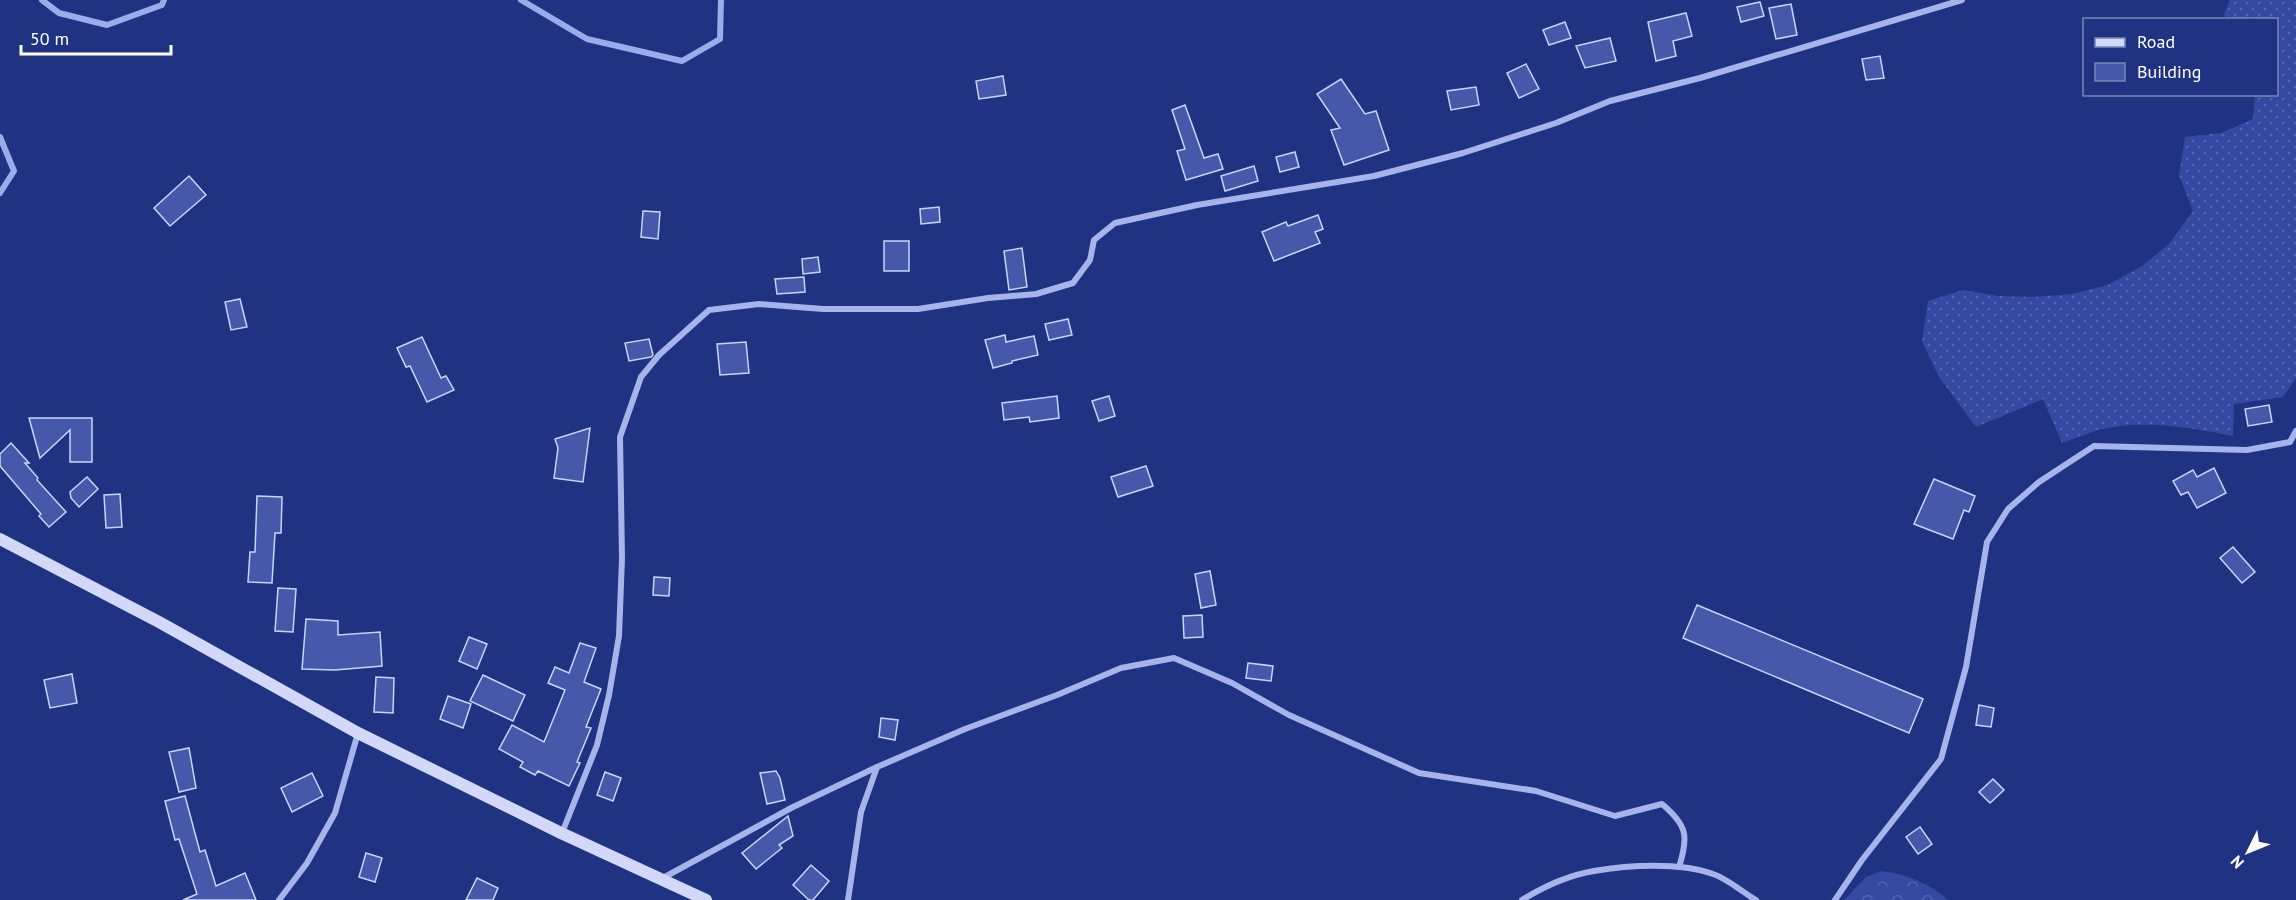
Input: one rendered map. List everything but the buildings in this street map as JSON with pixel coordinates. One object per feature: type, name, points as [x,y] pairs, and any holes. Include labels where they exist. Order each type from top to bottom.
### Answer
[{"type":"main road","points":[[0,539],[159,622],[358,733],[561,833],[706,900]]},
{"type":"street","points":[[561,833],[597,745],[619,636],[622,558],[620,437],[641,377],[672,342],[709,310],[759,304],[823,309],[918,309],[988,298],[1036,294],[1073,283],[1090,260],[1094,240],[1114,224],[1197,205],[1374,176],[1452,156],[1556,123],[1610,101],[1722,72],[1962,0]]},
{"type":"street","points":[[1835,900],[1862,861],[1941,759],[1966,666],[1987,542],[2008,509],[2039,482],[2094,446],[2247,450],[2290,442],[2296,431]]},
{"type":"street","points":[[660,879],[793,807],[965,729],[1057,695],[1121,668],[1174,658],[1232,683],[1289,715],[1419,773],[1536,791],[1615,816],[1662,804],[1678,817],[1684,829],[1685,849],[1679,867]]},
{"type":"street","points":[[279,900],[307,863],[335,813],[358,733]]},
{"type":"street","points":[[848,900],[861,812],[877,767]]},
{"type":"street","points":[[1522,900],[1540,889],[1593,871],[1642,866],[1679,867],[1713,874],[1756,900]]},
{"type":"green space","points":[[2230,0],[2296,0],[2296,378],[2283,397],[2234,404],[2233,436],[2183,427],[2131,425],[2098,430],[2062,443],[2043,399],[1976,427],[1939,377],[1922,341],[1928,301],[1963,290],[1998,296],[2034,297],[2072,294],[2108,285],[2142,266],[2169,244],[2193,211],[2179,175],[2185,137],[2221,133],[2253,119],[2255,96],[2278,96],[2278,18],[2226,18],[2224,14]]},
{"type":"green space","points":[[1882,871],[1918,881],[1934,889],[1948,900],[1844,900],[1866,877]]},
{"type":"waterway","points":[[42,0],[59,13],[107,25],[162,5],[164,0]]},
{"type":"waterway","points":[[521,0],[587,39],[682,61],[720,39],[721,0]]},
{"type":"waterway","points":[[0,137],[14,171],[0,193]]}]
